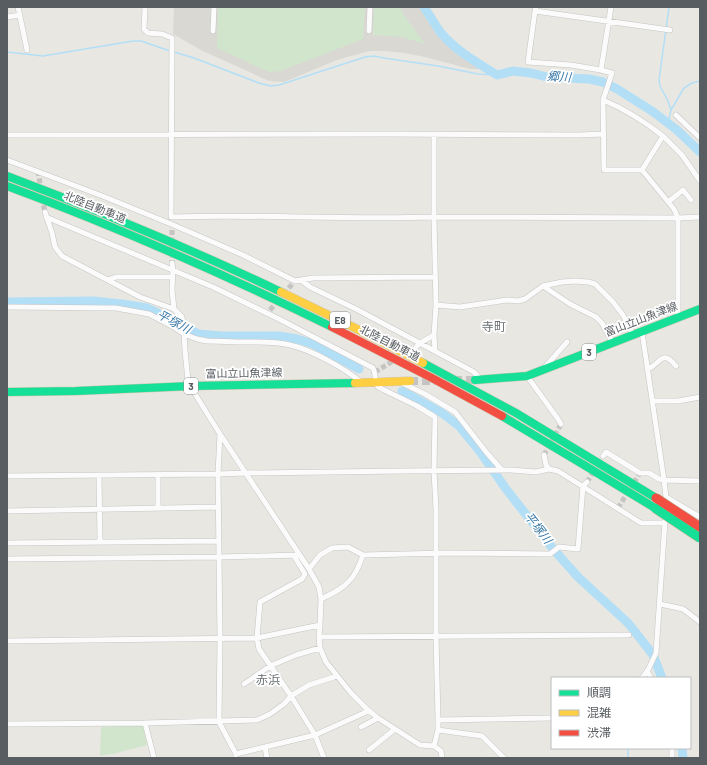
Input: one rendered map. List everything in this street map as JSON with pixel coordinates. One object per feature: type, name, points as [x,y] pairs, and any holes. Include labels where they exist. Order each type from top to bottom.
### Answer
[{"type":"main road","name":"北陸自動車道","points":[[7,176],[171,242],[361,330],[469,387],[568,444],[700,527]]},
{"type":"main road","name":"北陸自動車道","points":[[7,186],[126,232],[242,284],[355,338],[521,427],[589,467],[700,538]]},
{"type":"main road","name":"富山立山魚津線","points":[[478,380],[527,376],[700,309]]},
{"type":"main road","name":"富山立山魚津線","points":[[7,392],[410,381]]},
{"type":"street","points":[[18,7],[27,50]]},
{"type":"street","points":[[145,7],[144,29],[148,33],[162,34],[172,38],[172,230]]},
{"type":"street","points":[[213,31],[214,7]]},
{"type":"street","points":[[369,31],[370,7]]},
{"type":"street","points":[[601,70],[611,7]]},
{"type":"street","points":[[642,170],[604,170],[603,100],[612,73],[571,65],[528,62],[535,9],[670,30]]},
{"type":"street","points":[[7,18],[20,15]]},
{"type":"street","points":[[603,100],[634,115],[663,136],[682,156],[700,181]]},
{"type":"street","points":[[676,115],[700,138]]},
{"type":"street","points":[[7,135],[603,134]]},
{"type":"street","points":[[434,135],[436,305],[434,335],[435,351]]},
{"type":"street","points":[[642,170],[663,136]]},
{"type":"street","points":[[7,160],[105,197],[243,254],[356,309],[418,345],[435,351],[474,372],[478,380]]},
{"type":"street","points":[[642,170],[674,209],[678,218],[678,318]]},
{"type":"street","points":[[668,202],[683,190],[691,200]]},
{"type":"street","points":[[324,758],[315,735],[259,649],[257,638],[260,602],[302,579],[305,574],[297,556],[190,386],[188,381],[182,317],[174,309],[140,297],[62,256],[55,247],[52,233],[45,215],[269,312],[373,368],[375,372],[375,382],[378,387],[418,406],[434,417],[438,720],[438,730],[434,746]]},
{"type":"street","points":[[171,217],[700,217]]},
{"type":"street","points":[[172,263],[174,309]]},
{"type":"street","points":[[108,280],[116,277],[172,277]]},
{"type":"street","points":[[296,281],[313,278],[435,277]]},
{"type":"street","points":[[436,305],[460,307],[507,300],[518,301],[525,299],[543,286],[562,282],[588,282],[596,284],[624,315],[638,334],[648,369],[666,497],[656,653],[648,670],[643,677]]},
{"type":"street","points":[[543,286],[570,304],[596,316],[613,342]]},
{"type":"street","points":[[7,307],[116,308],[150,314],[197,340],[266,342],[290,345],[304,349],[352,374],[361,382]]},
{"type":"street","points":[[418,345],[434,335]]},
{"type":"street","points":[[543,370],[567,342]]},
{"type":"street","points":[[648,369],[660,359],[666,358],[670,359],[676,366]]},
{"type":"street","points":[[527,376],[561,424]]},
{"type":"street","points":[[399,381],[425,394],[455,412],[502,470]]},
{"type":"street","points":[[652,401],[678,401],[700,397]]},
{"type":"street","points":[[220,434],[218,474],[220,638],[219,722],[236,756],[265,747],[315,735],[368,710]]},
{"type":"street","points":[[603,456],[606,452],[640,473],[648,474],[659,479],[700,481]]},
{"type":"street","points":[[544,455],[546,465],[549,470]]},
{"type":"street","points":[[7,476],[486,470],[536,472],[549,470],[558,471],[585,484],[641,523],[665,524]]},
{"type":"street","points":[[99,475],[100,542]]},
{"type":"street","points":[[158,475],[158,508]]},
{"type":"street","points":[[309,569],[320,555],[332,548],[348,547],[363,555],[436,553],[550,554],[560,547],[578,549],[585,484]]},
{"type":"street","points":[[666,497],[700,517]]},
{"type":"street","points":[[7,510],[218,507]]},
{"type":"street","points":[[7,543],[219,541]]},
{"type":"street","points":[[321,599],[334,593],[350,580],[357,570],[363,555]]},
{"type":"street","points":[[7,559],[297,556],[309,569],[319,587],[321,599],[319,637],[320,648],[326,662],[336,676],[368,710],[378,718],[420,745],[434,746],[441,751],[442,758]]},
{"type":"street","points":[[660,604],[683,609],[700,622]]},
{"type":"street","points":[[7,641],[257,638],[320,625]]},
{"type":"street","points":[[319,637],[629,635]]},
{"type":"street","points":[[244,684],[270,666],[296,655],[320,648]]},
{"type":"street","points":[[648,670],[651,677]]},
{"type":"street","points":[[7,724],[219,722],[257,720],[270,714],[284,704],[291,696],[309,685],[336,676]]},
{"type":"street","points":[[360,727],[378,718]]},
{"type":"street","points":[[438,720],[551,718]]},
{"type":"street","points":[[145,723],[154,758]]},
{"type":"street","points":[[369,750],[395,729]]},
{"type":"street","points":[[438,730],[482,736],[504,758]]},
{"type":"street","points":[[265,747],[267,758]]},
{"type":"shaded area","points":[[174,7],[419,7],[431,25],[451,48],[480,69],[470,69],[404,53],[369,51],[337,60],[284,82],[269,81],[203,51],[173,34]]},
{"type":"green space","points":[[218,7],[365,7],[363,39],[281,71],[269,72],[217,48]]},
{"type":"green space","points":[[374,7],[400,7],[403,14],[425,44],[402,37],[373,35]]},
{"type":"green space","points":[[143,725],[147,745],[100,756],[101,727]]},
{"type":"waterway","name":"郷川","points":[[424,7],[441,33],[453,45],[497,75],[513,71],[547,77],[589,79],[603,82],[652,111],[677,130],[700,152]]},
{"type":"waterway","points":[[669,7],[659,80],[660,86],[671,110]]},
{"type":"waterway","points":[[7,52],[43,56],[133,41],[141,41],[170,51]]},
{"type":"waterway","points":[[174,52],[271,86],[279,85],[365,57],[374,56],[478,74],[497,75]]},
{"type":"waterway","points":[[668,123],[671,110],[684,88],[692,83],[700,81]]},
{"type":"waterway","name":"平塚川","points":[[7,302],[93,301],[147,308],[198,334],[222,336],[279,336],[297,339],[313,344],[359,369]]},
{"type":"waterway","name":"平塚川","points":[[402,391],[442,413],[459,426],[554,550],[578,577],[628,623],[653,655],[662,677]]},
{"type":"waterway","points":[[628,749],[628,758]]},
{"type":"waterway","name":"平塚川","points":[[682,749],[683,758]]},
{"type":"tunnel","points":[[38,171],[41,190]]},
{"type":"tunnel","points":[[42,198],[45,212]]},
{"type":"tunnel","points":[[172,230],[172,263]]},
{"type":"tunnel","points":[[284,294],[293,283]]},
{"type":"tunnel","points":[[270,310],[279,300]]},
{"type":"tunnel","points":[[375,372],[398,358]]},
{"type":"tunnel","points":[[454,380],[475,380]]},
{"type":"tunnel","points":[[410,381],[438,381]]},
{"type":"tunnel","points":[[544,455],[561,424]]},
{"type":"tunnel","points":[[587,482],[595,469]]},
{"type":"tunnel","points":[[618,508],[640,473]]},
{"type":"traffic: fast","points":[[7,176],[145,231],[281,292]]},
{"type":"traffic: fast","points":[[7,186],[90,218],[171,252],[332,327]]},
{"type":"traffic: fast","points":[[475,380],[527,376],[700,309]]},
{"type":"traffic: fast","points":[[423,363],[516,413],[656,498]]},
{"type":"traffic: fast","points":[[7,392],[76,391],[192,386],[355,383]]},
{"type":"traffic: fast","points":[[502,416],[655,508]]},
{"type":"traffic: fast","points":[[655,508],[700,538]]},
{"type":"traffic: slow","points":[[281,292],[423,363]]},
{"type":"traffic: slow","points":[[355,383],[410,381]]},
{"type":"traffic: jam","points":[[332,327],[502,416]]},
{"type":"traffic: jam","points":[[656,498],[700,527]]},
{"type":"district","name":"寺町","points":[[494,327]]},
{"type":"district","name":"赤浜","points":[[268,680]]}]
